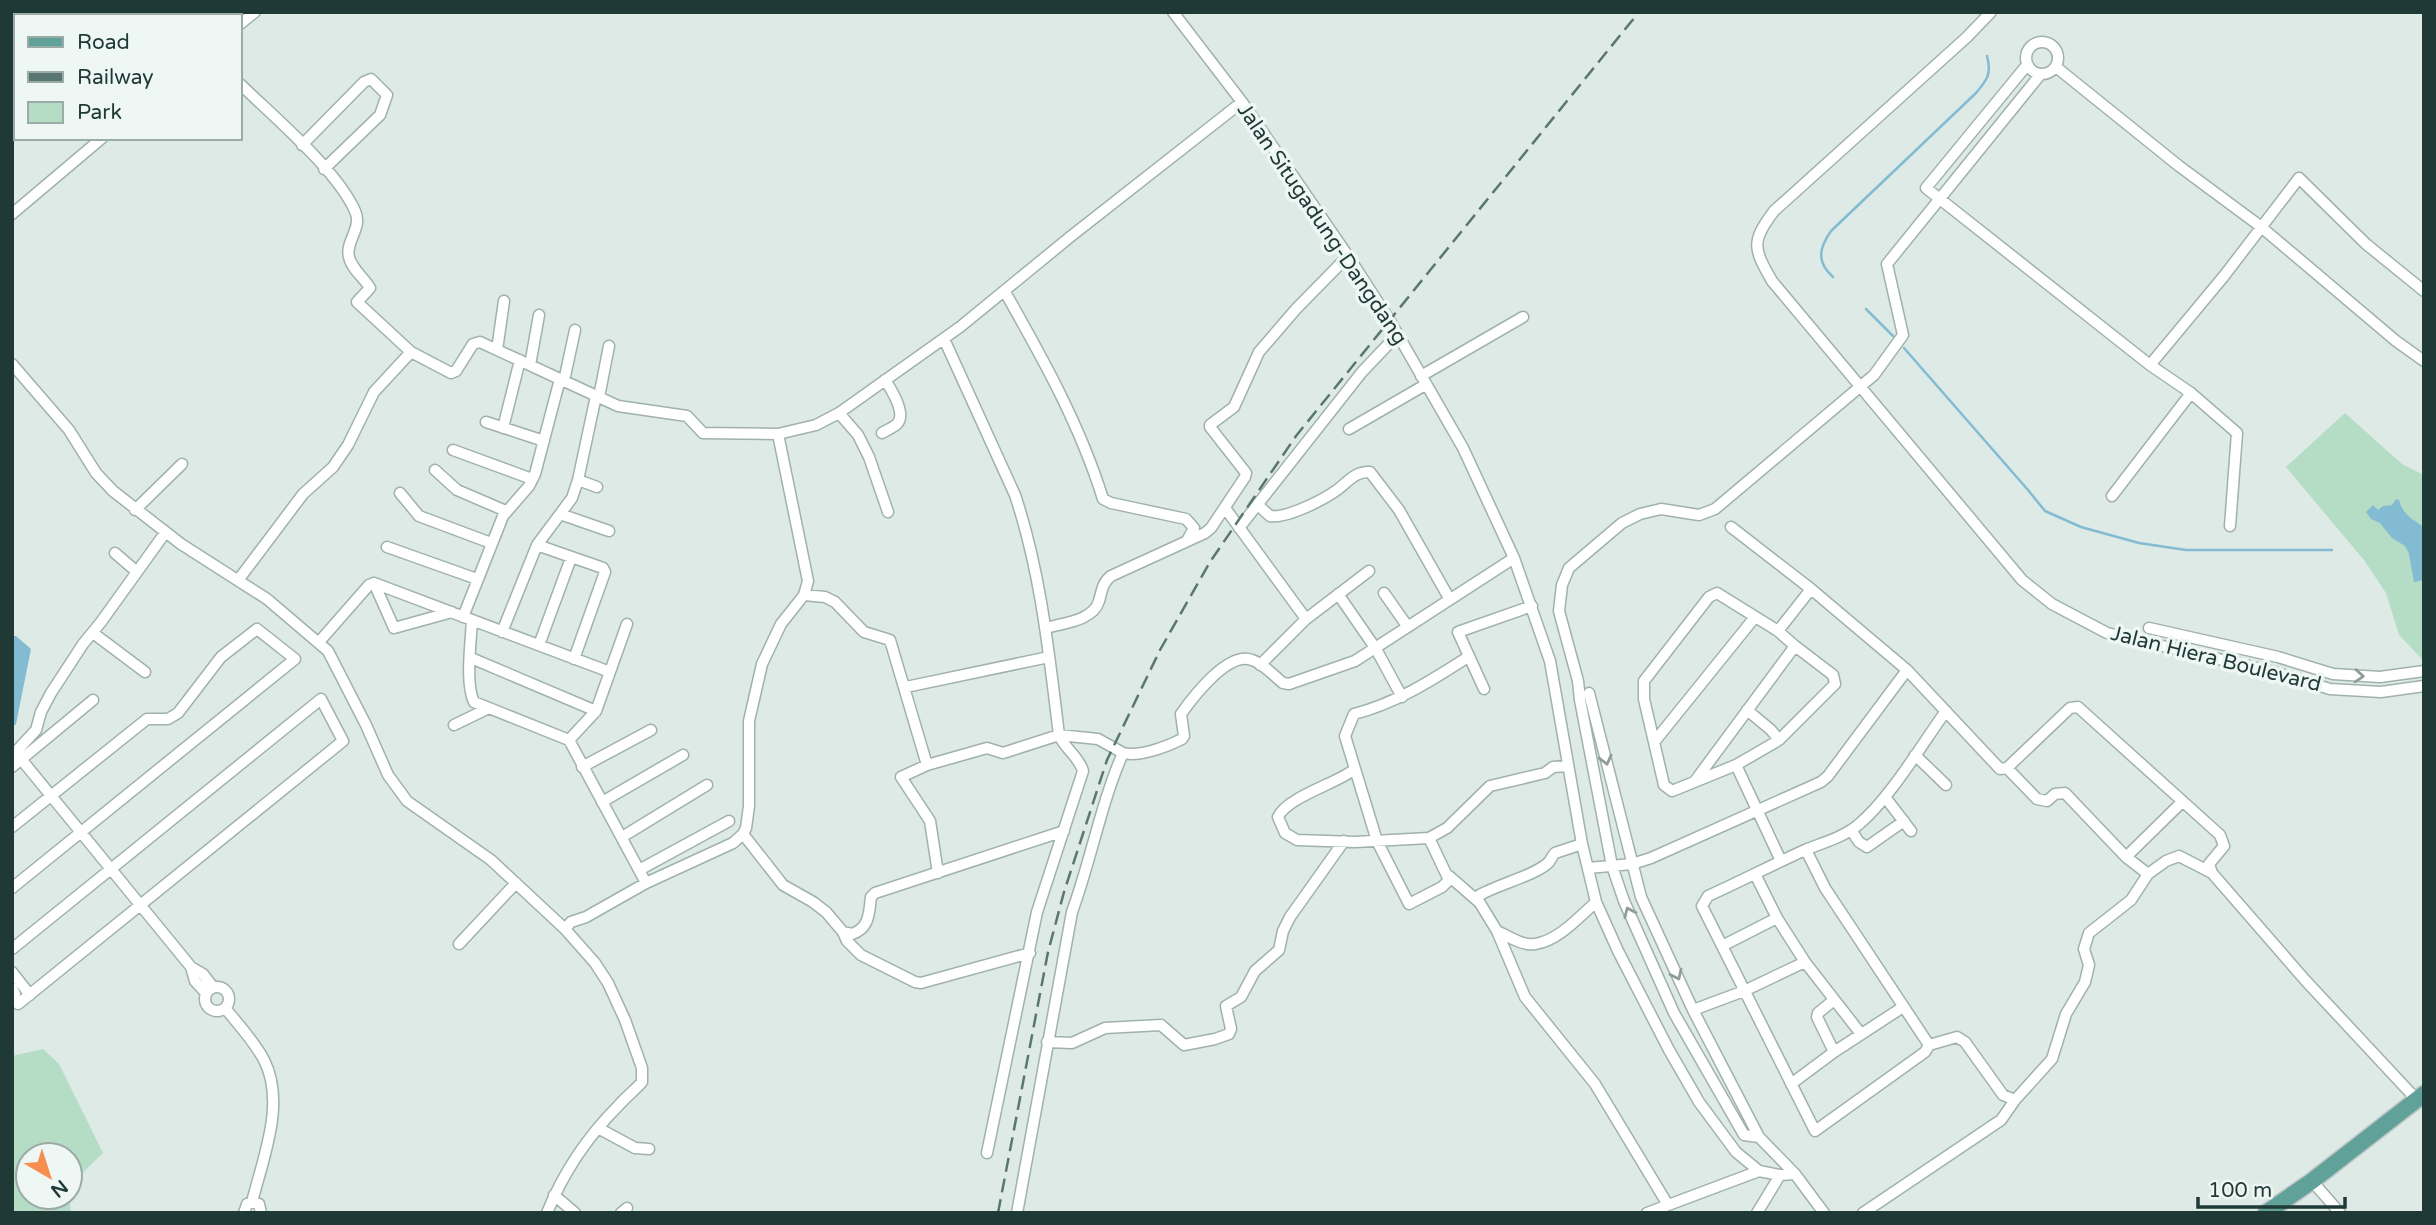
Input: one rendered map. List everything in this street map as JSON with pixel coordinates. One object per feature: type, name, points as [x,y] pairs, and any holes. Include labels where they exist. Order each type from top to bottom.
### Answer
[{"type":"main road","points":[[2266,1213],[2312,1181],[2420,1097]]},
{"type":"street","name":"Jalan Situgadung-Dangdang","points":[[1173,12],[1242,102],[1348,256],[1398,334],[1462,448],[1514,558],[1550,661],[1567,766],[1596,902],[1669,1050],[1699,1102],[1730,1144],[1759,1171]]},
{"type":"street","name":"Jalan Hiera Boulevard","points":[[1991,12],[1967,37],[1774,211],[1758,234],[1757,250],[1772,281],[2022,580],[2052,604],[2107,633],[2274,672],[2330,689],[2381,692],[2424,686]]},
{"type":"street","points":[[2045,42],[2057,52],[2056,67],[2049,73],[2040,75],[2032,72],[2027,65],[2028,49],[2036,43],[2045,42]]},
{"type":"street","points":[[2027,65],[1926,188],[2150,365],[2191,393],[2237,433],[2230,526]]},
{"type":"street","points":[[2056,67],[2179,166],[2260,226],[2396,341],[2424,360]]},
{"type":"street","points":[[1744,1135],[1674,1013],[1624,901],[1612,866],[1578,681],[1559,611],[1562,585],[1569,568],[1622,523],[1640,514],[1661,509],[1699,514],[1715,509],[1874,375],[1903,335],[1887,264],[2040,75]]},
{"type":"street","points":[[302,145],[364,82],[371,79],[387,95],[380,115],[324,169]]},
{"type":"street","points":[[242,86],[302,145],[347,196],[357,214],[358,223],[348,254],[351,263],[370,288],[357,302],[411,352],[451,373],[456,371],[475,342],[480,342],[618,406],[687,416],[703,433],[778,434],[816,425],[839,413],[1005,292],[1070,237],[1242,102]]},
{"type":"street","points":[[12,214],[100,140]]},
{"type":"street","points":[[2150,365],[2224,276],[2299,178],[2366,244],[2424,291]]},
{"type":"street","points":[[1046,628],[1087,616],[1098,603],[1107,578],[1208,531],[1246,473],[1210,425],[1234,407],[1259,352],[1296,309],[1348,256]]},
{"type":"street","points":[[1005,292],[1044,360],[1076,424],[1090,456],[1103,499],[1185,519],[1190,522],[1194,531],[1185,542]]},
{"type":"street","points":[[497,350],[505,301]]},
{"type":"street","points":[[503,428],[539,315]]},
{"type":"street","points":[[1349,429],[1523,317]]},
{"type":"street","points":[[575,330],[532,479],[506,511],[477,579],[468,619],[471,696],[474,702],[487,709],[569,740],[646,883]]},
{"type":"street","points":[[1239,528],[1362,372],[1398,334]]},
{"type":"street","points":[[944,339],[1015,495],[1032,549],[1046,628],[1059,735],[1081,764],[1083,771],[1037,912],[987,1153]]},
{"type":"street","points":[[502,632],[537,545],[572,498],[609,346]]},
{"type":"street","points":[[239,579],[303,494],[333,467],[348,445],[374,392],[411,352]]},
{"type":"street","points":[[12,363],[69,430],[96,473],[135,510],[165,533],[267,599],[319,642],[337,667],[388,775],[401,794],[419,811],[481,852],[516,883],[565,929],[595,963],[608,983],[642,1068],[642,1082],[598,1128],[571,1166],[547,1213]]},
{"type":"street","points":[[882,433],[897,424],[900,419],[900,412],[885,380]]},
{"type":"street","points":[[2112,496],[2191,393]]},
{"type":"street","points":[[839,413],[858,436],[869,457],[888,512]]},
{"type":"street","points":[[486,422],[544,441]]},
{"type":"street","points":[[565,929],[571,922],[586,917],[646,883],[733,844],[746,828],[749,806],[749,721],[762,664],[781,624],[804,595],[808,581],[778,434]]},
{"type":"street","points":[[453,450],[532,479]]},
{"type":"street","points":[[135,510],[182,464]]},
{"type":"street","points":[[435,470],[457,490],[506,511]]},
{"type":"street","points":[[1259,506],[1273,517],[1285,515],[1331,494],[1360,472],[1370,472],[1399,510],[1449,598]]},
{"type":"street","points":[[578,480],[597,487]]},
{"type":"street","points":[[400,493],[419,516],[491,543]]},
{"type":"street","points":[[1225,508],[1306,620]]},
{"type":"street","points":[[560,514],[610,531]]},
{"type":"street","points":[[1731,527],[1811,589],[1907,670],[2000,769],[2007,768],[2074,706],[2078,707],[2224,840],[2224,846],[2209,864],[2212,873]]},
{"type":"street","points":[[12,767],[36,730],[51,693],[83,644],[165,533]]},
{"type":"street","points":[[537,545],[603,568],[605,572],[574,659]]},
{"type":"street","points":[[387,547],[477,579]]},
{"type":"street","points":[[116,553],[137,572]]},
{"type":"street","points":[[539,645],[571,558]]},
{"type":"street","points":[[938,873],[929,821],[901,777],[927,765],[987,748],[1003,753],[1059,735],[1098,740],[1131,755],[1182,739],[1184,736],[1181,714],[1203,684],[1241,659],[1251,659],[1283,683],[1289,684],[1355,661],[1514,558]]},
{"type":"street","points":[[1260,665],[1306,620],[1369,572]]},
{"type":"street","points":[[319,642],[369,585],[374,583],[610,672]]},
{"type":"street","points":[[374,583],[394,628],[452,612]]},
{"type":"street","points":[[1778,631],[1811,589]]},
{"type":"street","points":[[1384,593],[1408,627]]},
{"type":"street","points":[[1717,593],[1778,631],[1833,675],[1835,684],[1779,740],[1735,765],[1675,791],[1667,788],[1664,785],[1644,699],[1644,681],[1709,597],[1717,593]]},
{"type":"street","points":[[1338,594],[1376,649],[1402,697]]},
{"type":"street","points":[[804,595],[825,597],[835,602],[864,632],[890,640],[927,765]]},
{"type":"street","points":[[1484,688],[1458,632],[1532,606]]},
{"type":"street","points":[[1655,741],[1755,617]]},
{"type":"street","points":[[569,740],[596,711],[627,624]]},
{"type":"street","name":"Jalan Hiera Boulevard","points":[[2149,628],[2278,657],[2333,674],[2380,677],[2424,671]]},
{"type":"street","points":[[12,828],[147,719],[168,719],[178,713],[220,657],[257,629],[295,659],[12,888]]},
{"type":"street","points":[[93,633],[145,672]]},
{"type":"street","points":[[1694,782],[1795,646]]},
{"type":"street","points":[[906,687],[1049,657]]},
{"type":"street","points":[[1449,876],[1442,887],[1409,904],[1377,841],[1345,736],[1354,714],[1378,708],[1402,697],[1468,657]]},
{"type":"street","points":[[2274,672],[2278,657]]},
{"type":"street","points":[[471,658],[596,711]]},
{"type":"street","points":[[1588,868],[1632,864],[1651,858],[1821,782],[1907,670]]},
{"type":"street","points":[[1590,693],[1641,897],[1693,1010],[1759,1137],[1795,1174],[1824,1213]]},
{"type":"street","points":[[12,949],[321,699],[343,741],[30,995],[15,1003],[12,988]]},
{"type":"street","points":[[17,758],[93,700]]},
{"type":"street","points":[[454,725],[487,709]]},
{"type":"street","points":[[1747,710],[1779,740]]},
{"type":"street","points":[[1946,711],[1885,797],[1860,824],[1708,897],[1702,906],[1815,1131],[1925,1052],[1929,1045],[1957,1037],[1965,1042],[2003,1096],[2015,1100]]},
{"type":"street","points":[[582,767],[651,730]]},
{"type":"street","points":[[1017,1213],[1072,912],[1087,871],[1113,775],[1123,753]]},
{"type":"street","points":[[1915,754],[1946,785]]},
{"type":"street","points":[[602,802],[683,755]]},
{"type":"street","points":[[17,758],[191,967],[195,981],[210,990]]},
{"type":"street","points":[[1735,765],[1781,861]]},
{"type":"street","points":[[1356,769],[1284,808],[1278,817],[1281,828],[1297,840],[1377,841],[1429,838],[1447,828],[1490,786],[1545,773],[1553,767],[1567,766]]},
{"type":"street","points":[[2007,768],[2037,799],[2047,801],[2055,794],[2065,793],[2126,856],[2148,874]]},
{"type":"street","points":[[622,837],[707,785]]},
{"type":"street","points":[[1885,797],[1911,831]]},
{"type":"street","points":[[2126,856],[2182,802]]},
{"type":"street","points":[[639,870],[729,821]]},
{"type":"street","points":[[1851,830],[1859,842],[1867,847],[1904,821]]},
{"type":"street","points":[[843,932],[852,934],[865,926],[870,915],[871,897],[876,893],[1064,831]]},
{"type":"street","points":[[743,834],[783,885],[819,906],[843,932],[847,942],[861,955],[921,983],[1030,953]]},
{"type":"street","points":[[1429,838],[1449,876],[1480,904]]},
{"type":"street","points":[[1047,1042],[1072,1043],[1105,1028],[1161,1025],[1184,1045],[1229,1034],[1231,1029],[1226,1006],[1241,998],[1255,971],[1279,950],[1283,931],[1290,917],[1344,841]]},
{"type":"street","points":[[1583,844],[1555,853],[1550,861],[1538,870],[1477,898],[1497,932],[1525,997],[1595,1084],[1668,1205]]},
{"type":"street","points":[[1806,850],[1825,888],[1929,1045]]},
{"type":"street","points":[[1863,1213],[2001,1120],[2052,1059],[2066,1014],[2085,982],[2090,965],[2084,949],[2089,933],[2131,900],[2148,874],[2166,861],[2179,856],[2212,873],[2305,981],[2420,1097]]},
{"type":"street","points":[[1755,874],[1777,918],[1805,962],[1861,1034]]},
{"type":"street","points":[[459,944],[516,883]]},
{"type":"street","points":[[1497,932],[1521,942],[1534,944],[1553,937],[1596,902]]},
{"type":"street","points":[[1721,946],[1777,918]]},
{"type":"street","points":[[1693,1010],[1805,962]]},
{"type":"street","points":[[12,972],[30,995]]},
{"type":"street","points":[[221,987],[228,995],[229,1002],[225,1008],[219,1011],[207,1006],[205,999],[210,990],[221,987]]},
{"type":"street","points":[[1834,1000],[1818,1013],[1817,1017],[1834,1052]]},
{"type":"street","points":[[1791,1084],[1903,1007]]},
{"type":"street","points":[[225,1008],[264,1060],[274,1096],[272,1116],[252,1202]]},
{"type":"street","points":[[1730,1144],[1754,1127]]},
{"type":"street","points":[[598,1128],[635,1148],[649,1149]]},
{"type":"street","points":[[1744,1135],[1759,1137]]},
{"type":"street","points":[[1647,1213],[1759,1171],[1780,1175],[1795,1174]]},
{"type":"street","points":[[1757,1213],[1780,1175]]},
{"type":"street","points":[[2312,1181],[2340,1213]]},
{"type":"street","points":[[554,1195],[575,1213]]},
{"type":"street","points":[[244,1213],[247,1204],[252,1202],[259,1204],[261,1213]]},
{"type":"green space","points":[[2345,413],[2402,464],[2424,475],[2424,661],[2399,635],[2386,593],[2364,560],[2286,467]]},
{"type":"green space","points":[[43,1049],[59,1064],[103,1153],[84,1171],[84,1141],[14,1141],[14,1211],[71,1213],[12,1213],[12,1056]]},
{"type":"water","points":[[2396,499],[2409,516],[2424,527],[2424,580],[2414,582],[2405,546],[2392,538],[2380,523],[2371,519],[2366,512],[2373,505],[2378,510],[2392,505]]},
{"type":"water","points":[[12,636],[16,636],[31,649],[16,724],[12,728]]},
{"type":"waterway","points":[[1833,277],[1824,266],[1821,255],[1831,231],[1976,93],[1987,76],[1987,56]]},
{"type":"waterway","points":[[1866,309],[1893,336]]},
{"type":"waterway","points":[[1904,348],[2045,511],[2081,527],[2139,543],[2186,550],[2332,550]]},
{"type":"railway","points":[[998,1213],[1048,952],[1064,892],[1107,760],[1160,650],[1210,562],[1296,436],[1639,12]]}]
